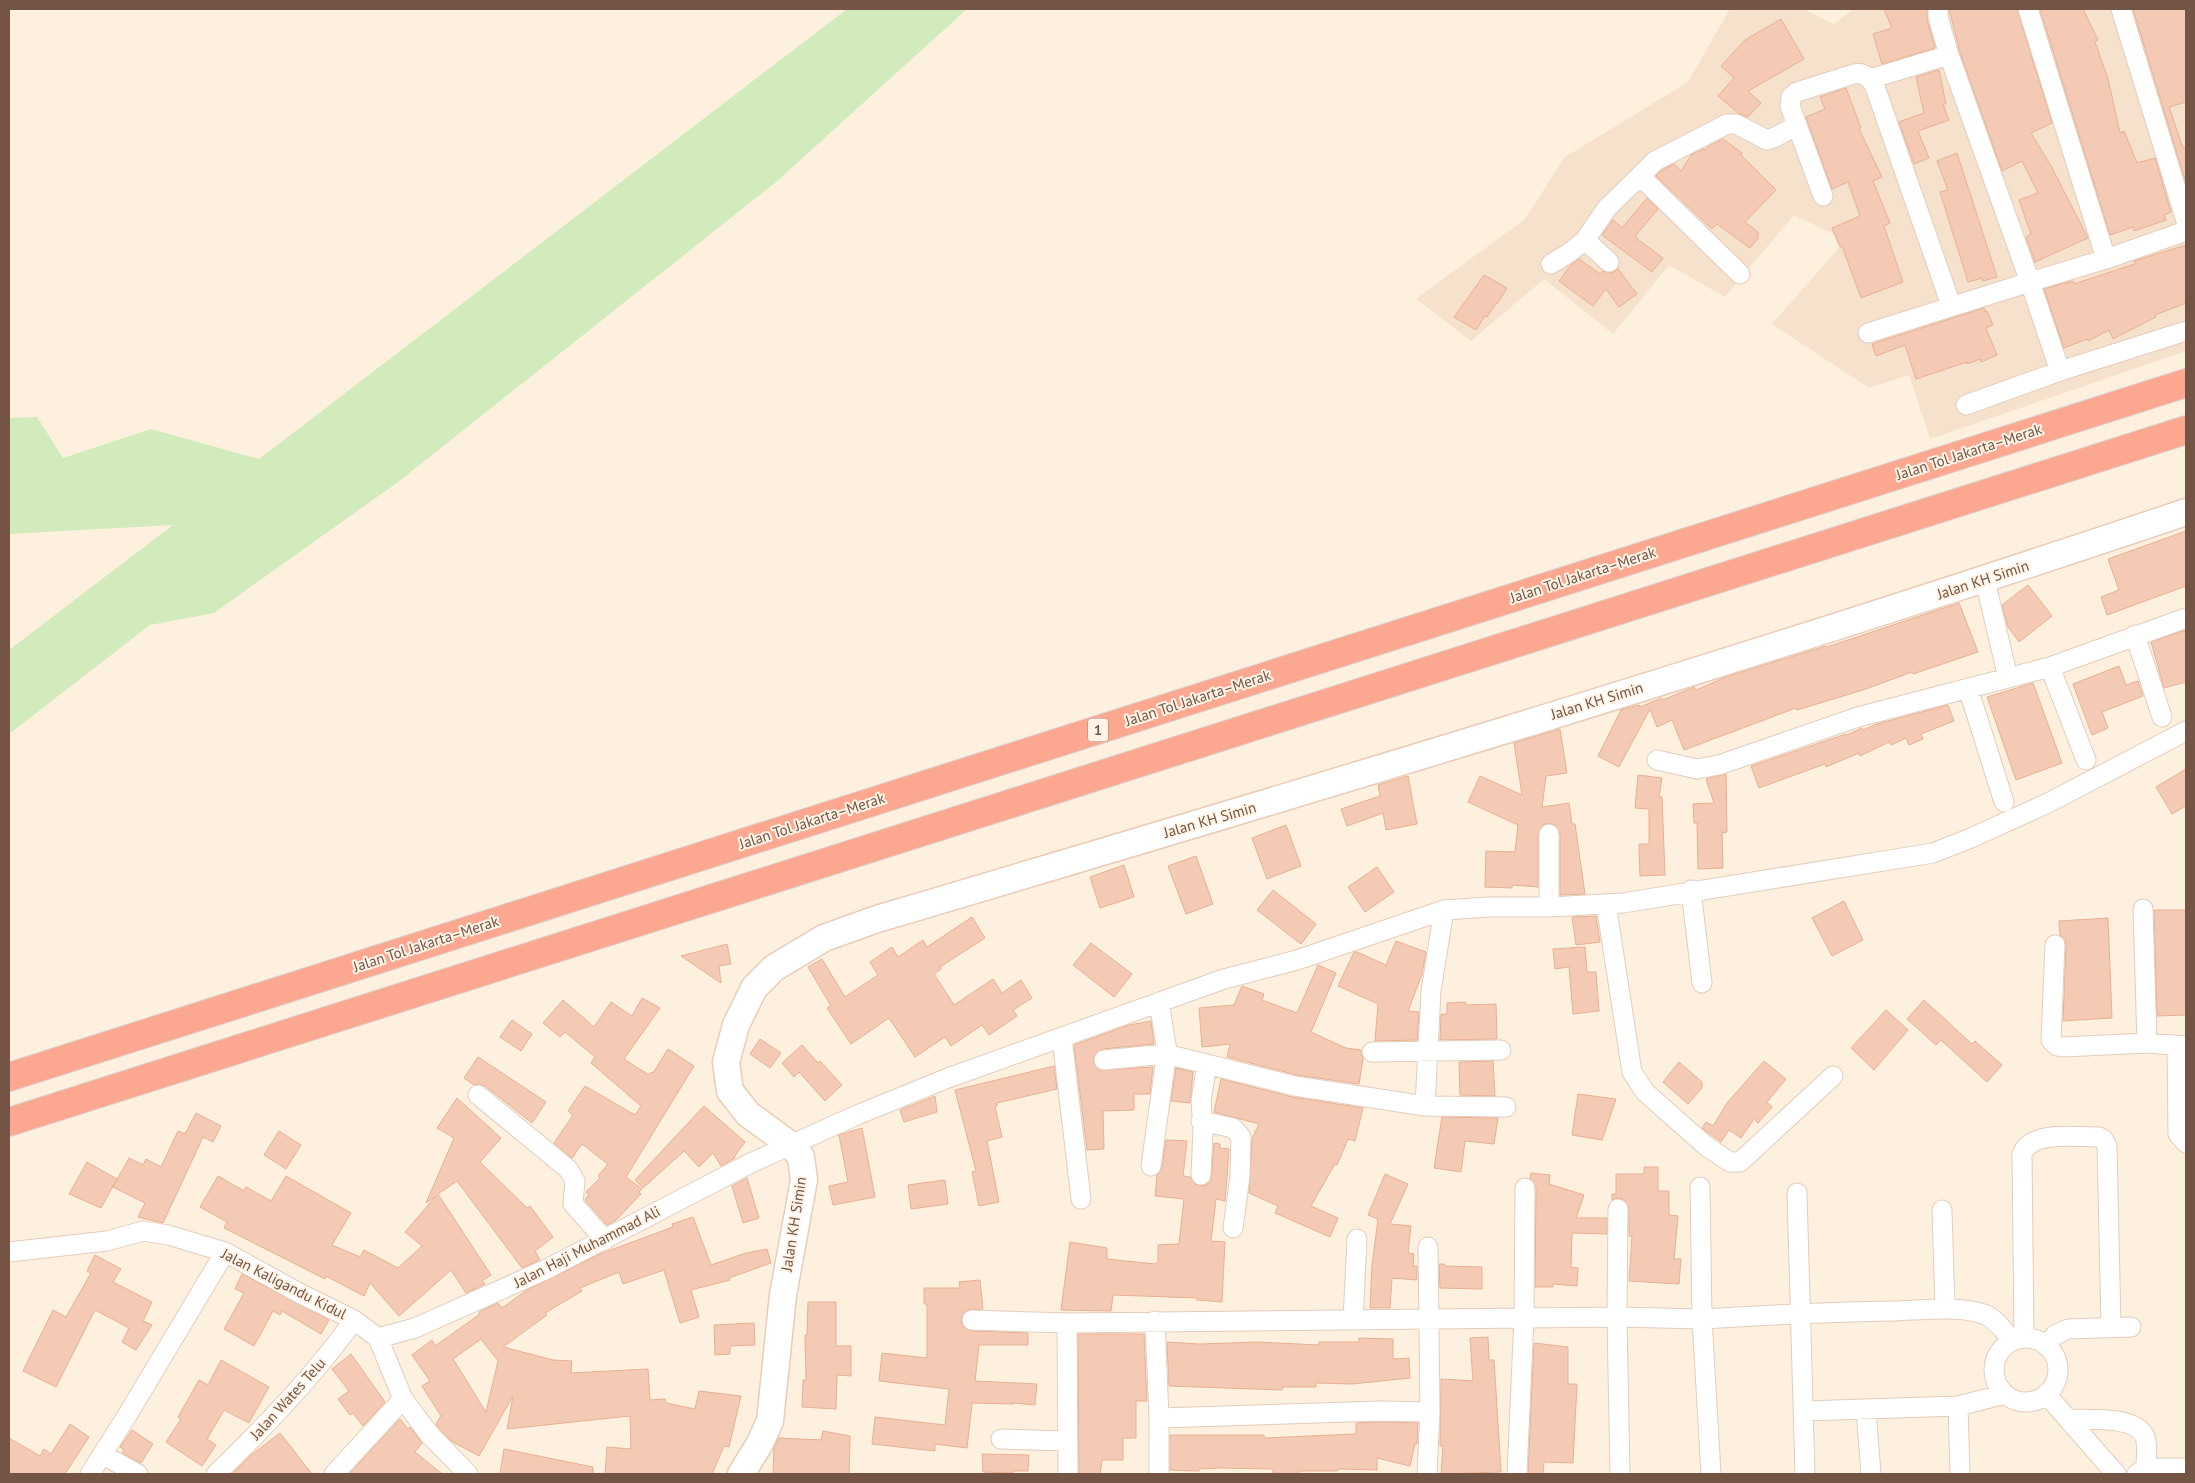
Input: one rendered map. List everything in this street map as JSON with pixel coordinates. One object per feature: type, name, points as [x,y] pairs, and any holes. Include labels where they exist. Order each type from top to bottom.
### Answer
[{"type":"highway","name":"Jalan Tol Jakarta–Merak","points":[[9,1076],[2186,383]]},
{"type":"highway","points":[[9,1122],[2186,430]]},
{"type":"street","points":[[1938,9],[1938,16],[1949,55],[2060,370]]},
{"type":"street","points":[[2028,9],[2106,259]]},
{"type":"street","points":[[2121,9],[2186,221]]},
{"type":"street","points":[[1870,79],[1949,55]]},
{"type":"street","points":[[1823,196],[1796,126],[1790,106],[1791,97],[1798,92],[1854,74],[1863,74],[1870,79],[1878,96],[1951,306]]},
{"type":"street","points":[[1551,264],[1585,240],[1607,208],[1655,161],[1727,124],[1736,124],[1767,140],[1796,126]]},
{"type":"street","points":[[1640,176],[1740,274]]},
{"type":"street","points":[[1868,333],[2106,259],[2186,231]]},
{"type":"street","points":[[1585,240],[1609,262]]},
{"type":"street","points":[[1966,405],[2060,370],[2186,331]]},
{"type":"street","name":"Jalan KH Simin","points":[[742,1474],[760,1445],[770,1421],[783,1295],[804,1180],[801,1157],[792,1146],[748,1114],[730,1091],[726,1062],[736,1025],[754,988],[774,968],[824,938],[876,919],[1311,790],[1985,580],[2186,512]]},
{"type":"street","points":[[1985,580],[2008,678]]},
{"type":"street","points":[[1657,760],[1697,769],[1719,764],[1858,718],[2050,667],[2186,618]]},
{"type":"street","points":[[2135,636],[2162,717]]},
{"type":"street","points":[[2050,667],[2086,760]]},
{"type":"street","points":[[1968,688],[2004,802]]},
{"type":"street","name":"Jalan Haji Muhammad Ali","points":[[378,1338],[415,1328],[460,1309],[605,1240],[751,1163],[857,1115],[939,1082],[1224,979],[1296,960],[1444,910],[1606,904],[1933,853],[2048,803],[2186,731]]},
{"type":"street","points":[[1549,834],[1549,907]]},
{"type":"street","points":[[1691,890],[1702,983]]},
{"type":"street","points":[[1606,904],[1632,1072],[1645,1092],[1706,1146],[1725,1159],[1740,1162],[1833,1076]]},
{"type":"street","points":[[2143,909],[2147,1043]]},
{"type":"street","points":[[1425,1106],[1431,991],[1444,910]]},
{"type":"street","points":[[2055,945],[2051,1040],[2053,1043],[2063,1047],[2147,1043],[2182,1046],[2178,1134],[2186,1142]]},
{"type":"street","points":[[1151,1166],[1166,1054],[1159,1002]]},
{"type":"street","points":[[1062,1038],[1081,1198]]},
{"type":"street","points":[[1372,1052],[1500,1050]]},
{"type":"street","points":[[1104,1060],[1166,1054],[1295,1086],[1425,1106],[1506,1107]]},
{"type":"street","points":[[1201,1175],[1201,1100],[1207,1064]]},
{"type":"street","points":[[478,1094],[568,1168],[575,1181],[573,1204],[605,1240]]},
{"type":"street","points":[[1202,1121],[1233,1128],[1241,1137],[1240,1176],[1232,1228]]},
{"type":"street","points":[[2018,1340],[2022,1154],[2025,1147],[2042,1138],[2099,1137],[2103,1139],[2107,1146],[2111,1326]]},
{"type":"street","points":[[1700,1187],[1702,1319],[1711,1474]]},
{"type":"street","points":[[1517,1474],[1524,1318],[1525,1188]]},
{"type":"street","points":[[1798,1193],[1805,1474]]},
{"type":"street","points":[[1618,1209],[1617,1317],[1620,1474]]},
{"type":"street","points":[[1942,1210],[1945,1309]]},
{"type":"street","name":"Jalan Kaligandu Kidul","points":[[9,1252],[106,1241],[143,1231],[168,1235],[224,1252],[301,1294],[354,1320],[378,1338]]},
{"type":"street","points":[[1353,1320],[1357,1239]]},
{"type":"street","points":[[1427,1474],[1430,1412],[1428,1247]]},
{"type":"street","points":[[90,1474],[224,1252]]},
{"type":"street","points":[[972,1320],[1067,1323],[1428,1318],[1617,1317],[1702,1319],[1800,1313],[1945,1309],[1979,1312],[1995,1320],[2018,1340]]},
{"type":"street","name":"Jalan Wates Telu","points":[[216,1474],[284,1406],[339,1342],[354,1320]]},
{"type":"street","points":[[1155,1321],[1159,1474]]},
{"type":"street","points":[[1067,1323],[1068,1474]]},
{"type":"street","points":[[2046,1346],[2055,1335],[2068,1329],[2111,1326],[2131,1327]]},
{"type":"street","points":[[378,1338],[403,1399],[429,1434],[468,1474]]},
{"type":"street","points":[[2018,1340],[2039,1341],[2046,1346],[2052,1353],[2057,1370],[2052,1388],[2046,1394],[2030,1402],[2021,1402],[2004,1394],[1995,1379],[1995,1361],[1999,1353],[2018,1340]]},
{"type":"street","points":[[1804,1410],[1866,1410],[1958,1406],[2004,1394]]},
{"type":"street","points":[[2046,1394],[2116,1474]]},
{"type":"street","points":[[334,1474],[403,1399]]},
{"type":"street","points":[[1958,1406],[1960,1474]]},
{"type":"street","points":[[1866,1410],[1871,1474]]},
{"type":"street","points":[[1159,1418],[1380,1411],[1430,1412]]},
{"type":"street","points":[[2068,1420],[2117,1421],[2135,1424],[2142,1430],[2146,1439],[2145,1470],[2186,1468]]},
{"type":"street","points":[[1001,1439],[1067,1441]]},
{"type":"street","points":[[103,1455],[138,1474]]},
{"type":"shaded area","points":[[1730,9],[1803,9],[1834,24],[1854,9],[2186,9],[2186,351],[1930,439],[1909,375],[1869,388],[1772,324],[1846,240],[1794,215],[1725,297],[1669,265],[1613,334],[1544,279],[1471,341],[1416,299],[1525,219],[1565,157],[1688,82]]},
{"type":"green space","points":[[847,9],[967,9],[776,182],[398,482],[214,613],[150,625],[9,734],[9,650],[173,525],[9,534],[9,418],[37,417],[63,458],[151,429],[259,459]]},
{"type":"building","points":[[1884,9],[1927,9],[1927,20],[1935,48],[1882,64],[1873,34],[1892,28]]},
{"type":"building","points":[[1949,9],[2017,9],[2052,123],[2031,133],[2051,166],[2088,238],[2035,262],[2026,237],[2031,234],[2019,200],[2038,193],[2022,161],[2002,171],[1960,52]]},
{"type":"building","points":[[2040,9],[2083,9],[2098,40],[2095,42],[2108,79],[2120,133],[2124,131],[2137,163],[2155,158],[2171,212],[2164,215],[2166,220],[2134,231],[2133,227],[2110,235]]},
{"type":"building","points":[[2133,9],[2186,9],[2186,102],[2169,107],[2183,148],[2186,147],[2186,183]]},
{"type":"building","points":[[1781,19],[1804,59],[1748,91],[1761,103],[1748,117],[1738,113],[1718,96],[1734,78],[1721,66],[1745,40]]},
{"type":"building","points":[[1939,70],[1946,104],[1943,104],[1949,120],[1918,131],[1929,158],[1914,164],[1899,122],[1924,113],[1916,77]]},
{"type":"building","points":[[1846,88],[1861,128],[1859,129],[1882,177],[1873,181],[1890,223],[1884,226],[1903,282],[1861,298],[1842,246],[1840,247],[1832,228],[1860,216],[1848,182],[1832,189],[1806,117],[1825,109],[1820,97]]},
{"type":"building","points":[[1723,139],[1742,153],[1741,155],[1776,190],[1745,222],[1758,232],[1758,238],[1750,248],[1717,224],[1712,229],[1656,176],[1662,170],[1674,164],[1681,171],[1692,154],[1704,149],[1706,150],[1709,146]]},
{"type":"building","points":[[1957,153],[1997,277],[1983,281],[1982,278],[1968,282],[1940,192],[1948,190],[1937,161]]},
{"type":"building","points":[[1647,198],[1658,209],[1636,235],[1636,238],[1663,258],[1652,272],[1602,235],[1613,220],[1622,228]]},
{"type":"building","points":[[2186,245],[2186,303],[2155,315],[2156,317],[2113,339],[2109,330],[2088,341],[2087,339],[2064,348],[2044,289],[2073,281],[2074,284],[2135,264],[2134,261]]},
{"type":"building","points":[[1579,259],[1600,274],[1603,271],[1612,273],[1618,269],[1637,294],[1619,307],[1606,289],[1593,306],[1559,281],[1571,265]]},
{"type":"building","points":[[1484,275],[1507,288],[1476,330],[1454,317]]},
{"type":"building","points":[[1984,308],[1993,325],[1986,328],[1997,355],[1981,362],[1980,359],[1967,364],[1967,362],[1916,379],[1905,345],[1876,356],[1872,344]]},
{"type":"building","points":[[2186,531],[2186,586],[2107,615],[2101,597],[2119,590],[2108,559]]},
{"type":"building","points":[[2028,585],[2052,616],[2019,642],[2008,627],[2002,605]]},
{"type":"building","points":[[1959,603],[1978,652],[1913,674],[1912,672],[1863,690],[1797,710],[1796,708],[1684,750],[1672,720],[1657,727],[1650,709],[1619,767],[1598,756],[1621,710],[1639,705],[1640,707],[1662,698],[1663,700],[1694,687],[1696,690],[1726,677],[1827,647]]},
{"type":"building","points":[[2186,630],[2186,682],[2164,688],[2151,642]]},
{"type":"building","points":[[2119,666],[2126,685],[2138,681],[2143,696],[2102,712],[2108,728],[2092,735],[2073,684]]},
{"type":"building","points":[[2033,683],[2062,763],[2016,780],[1987,697]]},
{"type":"building","points":[[1948,705],[1954,721],[1921,734],[1923,739],[1909,745],[1906,738],[1891,745],[1889,742],[1860,756],[1859,753],[1826,767],[1825,764],[1759,788],[1751,766],[1847,735],[1862,728],[1863,730],[1877,724]]},
{"type":"building","points":[[1560,729],[1567,773],[1546,776],[1542,807],[1569,803],[1572,824],[1575,824],[1585,894],[1560,895],[1560,834],[1555,825],[1549,823],[1543,825],[1538,834],[1538,887],[1512,885],[1512,888],[1485,887],[1486,851],[1515,852],[1518,825],[1468,802],[1480,776],[1522,795],[1514,743]]},
{"type":"building","points":[[2186,769],[2186,806],[2172,814],[2156,787]]},
{"type":"building","points":[[1726,774],[1727,832],[1723,833],[1722,831],[1723,868],[1698,869],[1697,823],[1694,823],[1693,804],[1714,803],[1706,779]]},
{"type":"building","points":[[1638,775],[1662,778],[1659,797],[1662,797],[1665,875],[1640,876],[1639,844],[1649,844],[1649,809],[1635,808]]},
{"type":"building","points":[[1408,776],[1417,824],[1386,830],[1383,813],[1347,826],[1341,809],[1380,796],[1378,785]]},
{"type":"building","points":[[1286,825],[1301,866],[1267,879],[1252,838]]},
{"type":"building","points":[[1196,856],[1213,904],[1186,914],[1168,866]]},
{"type":"building","points":[[1124,865],[1134,897],[1100,908],[1090,877]]},
{"type":"building","points":[[1377,867],[1394,892],[1365,912],[1348,887]]},
{"type":"building","points":[[1273,890],[1316,924],[1301,944],[1257,910]]},
{"type":"building","points":[[1844,901],[1863,940],[1832,956],[1812,918]]},
{"type":"building","points":[[2154,910],[2186,910],[2186,1015],[2157,1016]]},
{"type":"building","points":[[1596,916],[1600,942],[1576,945],[1572,917]]},
{"type":"building","points":[[972,917],[985,938],[940,967],[941,969],[934,974],[954,1005],[993,979],[1002,993],[1021,980],[1032,998],[1013,1010],[1017,1016],[989,1035],[982,1025],[951,1046],[945,1037],[915,1057],[889,1018],[851,1044],[827,1008],[831,1006],[808,967],[822,959],[845,997],[878,975],[870,962],[892,947],[898,957],[923,940],[927,947]]},
{"type":"building","points":[[2108,918],[2112,1018],[2063,1021],[2066,945],[2065,939],[2060,935],[2059,921]]},
{"type":"building","points":[[1396,941],[1426,952],[1422,974],[1408,1011],[1419,1012],[1417,1040],[1375,1041],[1378,1004],[1338,986],[1354,952],[1386,965]]},
{"type":"building","points":[[1091,943],[1132,974],[1114,997],[1073,965]]},
{"type":"building","points":[[727,944],[731,964],[719,966],[721,983],[681,956]]},
{"type":"building","points":[[1585,947],[1587,972],[1596,972],[1599,1011],[1573,1014],[1569,967],[1555,969],[1553,949]]},
{"type":"building","points":[[1318,965],[1336,973],[1311,1032],[1346,1048],[1361,1050],[1363,1059],[1359,1084],[1297,1075],[1227,1057],[1230,1044],[1202,1047],[1199,1008],[1234,1005],[1242,986],[1264,994],[1262,1000],[1297,1013]]},
{"type":"building","points":[[642,998],[660,1008],[624,1059],[649,1075],[651,1072],[653,1073],[668,1049],[694,1066],[626,1177],[642,1189],[639,1192],[641,1194],[615,1221],[607,1225],[585,1200],[589,1194],[586,1192],[600,1178],[598,1176],[608,1164],[582,1144],[572,1158],[554,1143],[573,1115],[568,1111],[585,1086],[635,1115],[641,1106],[591,1063],[595,1057],[565,1032],[560,1037],[543,1023],[563,1000],[594,1027],[611,1002],[632,1016]]},
{"type":"building","points":[[1924,1000],[1972,1044],[1975,1041],[2002,1065],[1987,1082],[1941,1040],[1936,1045],[1907,1019]]},
{"type":"building","points":[[1466,1002],[1466,1005],[1496,1004],[1497,1039],[1440,1040],[1441,1014],[1447,1014],[1447,1003]]},
{"type":"building","points":[[1886,1010],[1908,1030],[1874,1070],[1851,1048]]},
{"type":"building","points":[[512,1020],[532,1034],[521,1051],[500,1037]]},
{"type":"building","points":[[1151,1021],[1154,1044],[1103,1049],[1094,1055],[1093,1062],[1100,1070],[1153,1067],[1150,1094],[1134,1094],[1134,1110],[1103,1111],[1104,1149],[1087,1150],[1074,1045],[1129,1025]]},
{"type":"building","points":[[760,1039],[781,1053],[770,1068],[750,1054]]},
{"type":"building","points":[[802,1045],[842,1085],[825,1101],[799,1072],[794,1077],[782,1063]]},
{"type":"building","points":[[478,1057],[546,1102],[532,1123],[485,1086],[474,1085],[464,1078]]},
{"type":"building","points":[[1493,1061],[1495,1096],[1460,1095],[1459,1062]]},
{"type":"building","points":[[1764,1061],[1786,1079],[1767,1102],[1772,1107],[1758,1123],[1754,1119],[1741,1138],[1729,1130],[1721,1142],[1702,1128],[1706,1122],[1713,1126],[1727,1103]]},
{"type":"building","points":[[1679,1062],[1702,1082],[1702,1088],[1688,1104],[1663,1082]]},
{"type":"building","points":[[1054,1066],[1057,1089],[997,1103],[997,1106],[995,1106],[1002,1137],[987,1141],[999,1202],[979,1206],[972,1172],[976,1171],[955,1090]]},
{"type":"building","points":[[1176,1068],[1193,1072],[1190,1103],[1171,1101]]},
{"type":"building","points":[[1221,1079],[1292,1097],[1363,1108],[1355,1141],[1348,1139],[1337,1165],[1335,1164],[1311,1206],[1338,1218],[1330,1237],[1275,1213],[1278,1206],[1249,1193],[1252,1139],[1259,1124],[1214,1112]]},
{"type":"building","points":[[1578,1094],[1616,1099],[1602,1140],[1572,1135]]},
{"type":"building","points":[[935,1096],[937,1112],[904,1122],[900,1110]]},
{"type":"building","points":[[457,1098],[501,1138],[480,1162],[527,1208],[530,1206],[553,1237],[535,1251],[540,1260],[522,1268],[457,1181],[438,1194],[491,1275],[482,1281],[485,1284],[466,1293],[451,1270],[399,1316],[370,1283],[364,1296],[326,1276],[325,1279],[224,1228],[227,1222],[200,1207],[218,1176],[244,1191],[246,1187],[271,1201],[286,1176],[351,1213],[332,1245],[360,1257],[364,1250],[398,1268],[422,1246],[405,1232],[436,1196],[426,1203],[454,1138],[437,1128]]},
{"type":"building","points":[[704,1106],[745,1142],[735,1158],[721,1166],[713,1153],[699,1167],[684,1151],[643,1188],[635,1180]]},
{"type":"building","points":[[196,1113],[221,1126],[213,1142],[203,1137],[163,1223],[138,1217],[145,1203],[113,1187],[129,1158],[143,1165],[146,1159],[161,1167],[178,1131],[185,1134]]},
{"type":"building","points":[[1442,1117],[1498,1118],[1494,1144],[1465,1141],[1461,1172],[1434,1168]]},
{"type":"building","points":[[862,1128],[875,1197],[833,1205],[829,1186],[848,1182],[839,1135]]},
{"type":"building","points":[[279,1131],[301,1145],[286,1169],[264,1155]]},
{"type":"building","points":[[1166,1140],[1187,1141],[1183,1176],[1190,1177],[1195,1184],[1200,1186],[1206,1185],[1211,1181],[1214,1143],[1220,1144],[1220,1148],[1229,1149],[1225,1201],[1216,1199],[1211,1241],[1225,1242],[1222,1302],[1197,1300],[1197,1298],[1113,1295],[1111,1311],[1061,1310],[1070,1242],[1107,1248],[1107,1259],[1155,1264],[1158,1262],[1158,1245],[1179,1244],[1184,1199],[1155,1196],[1157,1175],[1162,1168]]},
{"type":"building","points":[[87,1162],[117,1179],[101,1208],[69,1194]]},
{"type":"building","points":[[1644,1167],[1658,1167],[1658,1191],[1669,1191],[1669,1215],[1678,1216],[1674,1259],[1681,1259],[1679,1284],[1629,1281],[1632,1236],[1629,1236],[1629,1209],[1623,1199],[1612,1200],[1612,1194],[1616,1194],[1616,1174],[1644,1174]]},
{"type":"building","points":[[1531,1173],[1550,1175],[1549,1184],[1584,1195],[1576,1218],[1607,1218],[1607,1234],[1572,1233],[1571,1267],[1578,1268],[1577,1286],[1553,1284],[1553,1287],[1535,1287],[1536,1188],[1530,1178]]},
{"type":"building","points":[[1385,1174],[1408,1184],[1390,1224],[1411,1226],[1408,1253],[1414,1254],[1413,1266],[1417,1266],[1417,1280],[1392,1278],[1390,1308],[1370,1308],[1372,1266],[1378,1219],[1368,1215]]},
{"type":"building","points":[[747,1178],[759,1218],[743,1223],[732,1186]]},
{"type":"building","points":[[945,1180],[948,1204],[911,1209],[908,1185]]},
{"type":"building","points":[[693,1217],[711,1265],[746,1253],[767,1249],[771,1263],[729,1278],[730,1280],[691,1290],[699,1317],[680,1323],[664,1270],[623,1284],[619,1272],[580,1288],[582,1291],[545,1313],[547,1315],[503,1347],[553,1360],[572,1361],[571,1373],[648,1369],[650,1400],[665,1399],[666,1403],[695,1409],[699,1391],[741,1396],[729,1447],[724,1446],[712,1474],[605,1474],[607,1447],[631,1449],[630,1416],[507,1429],[513,1396],[479,1456],[451,1441],[438,1427],[436,1424],[441,1416],[422,1386],[430,1381],[412,1355],[432,1340],[435,1346],[480,1314],[479,1312],[498,1303],[502,1308],[527,1290],[600,1254],[673,1227],[672,1224]],"holes":[[[481,1339],[498,1361],[486,1412],[453,1359]]]},
{"type":"building","points":[[95,1255],[121,1269],[113,1282],[152,1302],[143,1321],[152,1325],[136,1350],[122,1342],[129,1328],[95,1310],[56,1387],[23,1371],[53,1310],[66,1317],[91,1273],[87,1271]]},
{"type":"building","points":[[1439,1264],[1444,1264],[1445,1266],[1482,1267],[1482,1289],[1440,1288]]},
{"type":"building","points":[[242,1274],[329,1320],[321,1334],[282,1311],[280,1315],[273,1311],[254,1346],[224,1329],[244,1293],[235,1289]]},
{"type":"building","points":[[980,1280],[983,1309],[966,1310],[961,1319],[962,1326],[972,1331],[1028,1333],[1028,1345],[979,1345],[975,1381],[1037,1384],[1035,1405],[972,1403],[967,1448],[935,1444],[935,1451],[872,1444],[875,1417],[945,1425],[949,1389],[879,1381],[882,1353],[927,1358],[927,1304],[924,1304],[924,1288],[960,1288],[959,1282]]},
{"type":"building","points":[[808,1302],[836,1302],[836,1346],[851,1346],[851,1376],[837,1375],[836,1409],[802,1407],[803,1380],[806,1380],[805,1335],[807,1335]]},
{"type":"building","points":[[754,1323],[755,1345],[730,1346],[730,1354],[715,1355],[714,1325]]},
{"type":"building","points":[[1078,1334],[1144,1334],[1147,1401],[1136,1401],[1136,1438],[1123,1438],[1123,1460],[1102,1460],[1100,1474],[1079,1474]]},
{"type":"building","points":[[1488,1337],[1489,1360],[1494,1360],[1501,1472],[1441,1474],[1443,1446],[1440,1446],[1441,1379],[1473,1381],[1470,1338]]},
{"type":"building","points":[[1359,1338],[1393,1339],[1393,1359],[1409,1358],[1410,1378],[1352,1384],[1316,1383],[1316,1387],[1283,1387],[1282,1390],[1169,1386],[1167,1342],[1199,1344],[1257,1342],[1319,1345],[1319,1342],[1359,1342]]},
{"type":"building","points":[[1534,1343],[1568,1347],[1568,1384],[1577,1384],[1573,1463],[1544,1462],[1543,1474],[1528,1474]]},
{"type":"building","points":[[351,1354],[385,1402],[363,1426],[353,1413],[350,1415],[338,1399],[349,1391],[332,1369]]},
{"type":"building","points":[[221,1360],[269,1387],[249,1423],[224,1410],[207,1439],[216,1445],[202,1466],[166,1442],[181,1419],[178,1417],[199,1380],[208,1385]]},
{"type":"building","points":[[400,1419],[408,1429],[410,1427],[422,1443],[415,1452],[442,1474],[349,1474]]},
{"type":"building","points":[[1356,1423],[1418,1423],[1417,1444],[1415,1444],[1410,1466],[1377,1458],[1377,1470],[1299,1471],[1299,1474],[1273,1473],[1273,1469],[1219,1468],[1199,1469],[1199,1471],[1170,1470],[1170,1435],[1264,1435],[1264,1438],[1356,1434]]},
{"type":"building","points":[[70,1424],[89,1437],[65,1474],[9,1474],[9,1438],[40,1456],[44,1449],[51,1454]]},
{"type":"building","points":[[132,1430],[153,1444],[141,1463],[122,1453],[124,1450],[120,1447]]},
{"type":"building","points":[[823,1431],[850,1436],[849,1474],[773,1474],[774,1447],[779,1438],[821,1440]]},
{"type":"building","points":[[280,1433],[312,1474],[232,1474],[250,1456]]},
{"type":"building","points":[[504,1449],[593,1467],[593,1474],[500,1474]]},
{"type":"building","points":[[982,1454],[1029,1455],[1028,1471],[1013,1471],[1013,1473],[983,1472]]}]
